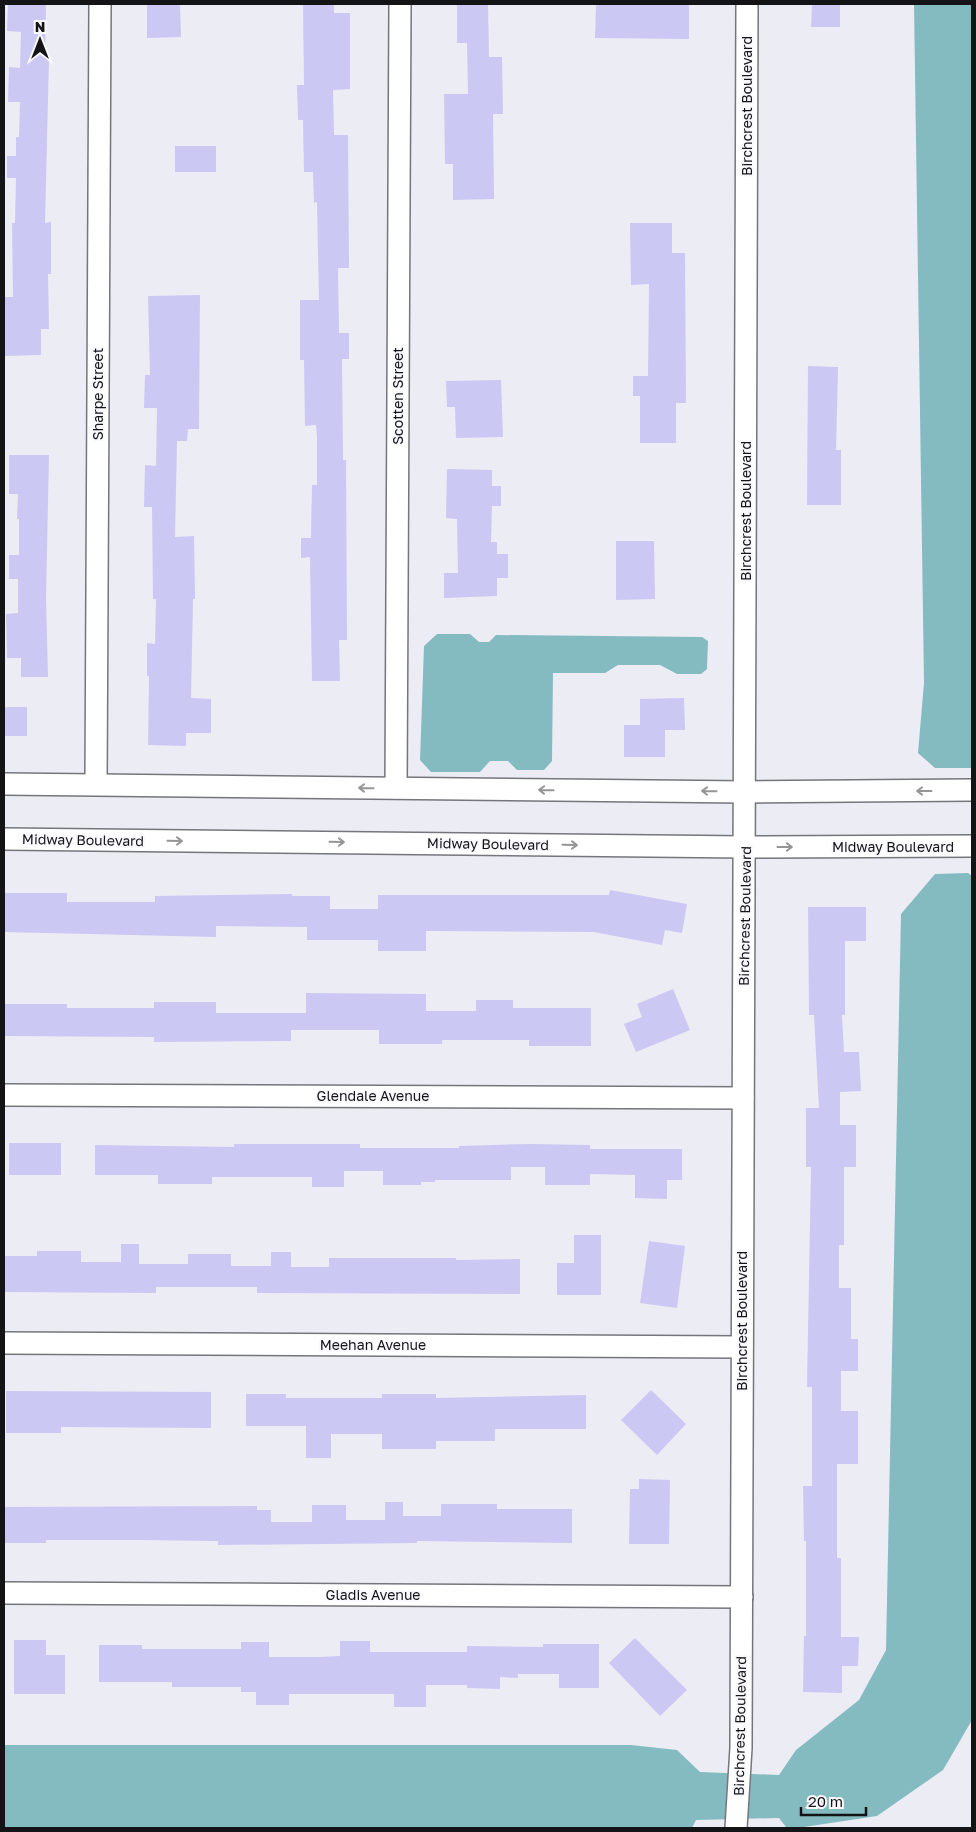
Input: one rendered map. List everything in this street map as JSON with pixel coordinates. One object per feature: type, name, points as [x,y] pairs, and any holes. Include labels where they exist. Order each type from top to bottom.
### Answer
[{"type":"street","name":"Sharpe Street","points":[[96,784],[100,4]]},
{"type":"street","name":"Scotten Street","points":[[396,788],[400,4]]},
{"type":"street","name":"Birchcrest Boulevard","points":[[736,1828],[741,1748],[742,1597],[743,1098],[746,847],[747,4]]},
{"type":"street","points":[[4,784],[746,792],[972,790]]},
{"type":"street","name":"Midway Boulevard","points":[[4,839],[746,847],[972,846]]},
{"type":"street","name":"Glendale Avenue","points":[[4,1095],[743,1098]]},
{"type":"street","name":"Meehan Avenue","points":[[4,1344],[742,1347]]},
{"type":"street","name":"Gladis Avenue","points":[[4,1593],[742,1597]]},
{"type":"water","points":[[914,4],[972,4],[972,768],[935,768],[918,753],[924,683]]},
{"type":"water","points":[[437,634],[470,634],[479,642],[489,642],[496,635],[702,637],[708,641],[707,669],[701,674],[677,674],[660,665],[618,665],[605,673],[553,673],[552,761],[544,770],[517,770],[508,761],[490,761],[480,772],[431,772],[420,760],[424,646]]},
{"type":"water","points":[[968,873],[972,876],[972,1720],[943,1770],[877,1816],[804,1827],[786,1827],[779,1818],[696,1820],[692,1828],[4,1828],[4,1745],[631,1745],[677,1750],[700,1772],[779,1775],[796,1750],[859,1700],[886,1650],[901,914],[935,874]]},
{"type":"building","points":[[8,4],[46,4],[45,57],[49,57],[45,223],[51,222],[51,274],[48,274],[49,329],[41,329],[41,355],[4,356],[4,297],[13,297],[12,223],[15,223],[16,178],[7,178],[7,156],[16,156],[16,137],[19,137],[20,102],[8,102],[9,67],[20,68],[21,32],[7,31]]},
{"type":"building","points":[[147,4],[180,4],[181,37],[147,38]]},
{"type":"building","points":[[303,4],[334,4],[334,13],[350,13],[350,89],[333,90],[334,135],[348,135],[349,268],[338,268],[339,333],[349,333],[349,359],[342,359],[343,460],[346,460],[347,640],[339,640],[340,681],[312,681],[310,557],[301,558],[301,538],[311,538],[312,485],[317,485],[317,438],[316,425],[305,426],[304,360],[300,360],[300,300],[319,300],[317,202],[314,203],[313,172],[304,172],[303,120],[298,120],[297,85],[304,85]]},
{"type":"building","points":[[457,4],[488,4],[489,57],[502,57],[503,114],[493,114],[494,199],[453,200],[453,164],[445,164],[444,94],[468,94],[467,43],[457,43]]},
{"type":"building","points":[[596,4],[689,5],[689,39],[595,38]]},
{"type":"building","points":[[812,4],[840,4],[840,27],[811,27]]},
{"type":"building","points":[[175,146],[216,146],[216,172],[175,172]]},
{"type":"building","points":[[630,223],[672,223],[672,253],[685,253],[686,403],[676,403],[676,443],[640,443],[640,396],[633,396],[633,376],[648,376],[649,284],[631,285]]},
{"type":"building","points":[[200,295],[199,429],[188,429],[187,441],[177,441],[175,537],[194,536],[195,599],[193,599],[191,698],[211,699],[211,733],[186,733],[186,746],[148,745],[149,676],[147,676],[147,643],[155,644],[156,599],[153,599],[152,507],[144,507],[145,465],[156,466],[157,408],[144,408],[145,375],[150,375],[148,296]]},
{"type":"building","points":[[808,366],[838,367],[836,450],[841,450],[841,505],[807,505]]},
{"type":"building","points":[[501,380],[503,437],[456,438],[455,407],[447,407],[446,381]]},
{"type":"building","points":[[9,455],[49,455],[46,598],[48,677],[21,677],[21,658],[7,658],[6,614],[18,613],[18,579],[9,579],[9,555],[19,555],[18,494],[9,494]]},
{"type":"building","points":[[447,469],[492,470],[492,486],[501,486],[501,506],[492,506],[491,542],[497,542],[497,554],[508,554],[508,578],[497,578],[497,596],[444,598],[444,573],[458,573],[457,519],[446,518]]},
{"type":"building","points":[[616,541],[654,541],[655,599],[616,600]]},
{"type":"building","points":[[684,698],[685,730],[665,730],[665,757],[624,757],[624,725],[640,725],[640,699]]},
{"type":"building","points":[[27,707],[27,736],[4,736],[4,708]]},
{"type":"building","points":[[610,890],[687,904],[682,933],[665,930],[662,945],[594,932],[426,931],[426,951],[378,951],[378,940],[307,940],[307,927],[216,926],[216,937],[4,932],[4,893],[67,893],[67,902],[155,902],[155,896],[292,894],[292,896],[330,896],[330,909],[378,909],[378,895],[609,895]]},
{"type":"building","points":[[808,907],[866,907],[866,941],[845,941],[845,1015],[842,1015],[844,1052],[859,1052],[861,1091],[840,1092],[840,1125],[856,1125],[856,1167],[844,1167],[844,1245],[839,1245],[839,1288],[851,1288],[851,1339],[858,1339],[858,1371],[841,1371],[841,1411],[858,1411],[858,1464],[837,1464],[837,1558],[841,1558],[841,1637],[859,1637],[858,1666],[842,1666],[842,1693],[803,1692],[804,1636],[806,1636],[806,1541],[804,1541],[803,1486],[812,1486],[812,1387],[807,1387],[811,1167],[806,1167],[806,1108],[819,1108],[814,1015],[809,1015]]},
{"type":"building","points":[[673,989],[690,1030],[636,1052],[624,1024],[642,1017],[637,1004]]},
{"type":"building","points":[[306,993],[426,994],[426,1011],[476,1011],[476,1000],[513,1000],[513,1008],[591,1008],[591,1046],[529,1046],[529,1040],[442,1040],[442,1044],[379,1044],[379,1030],[291,1030],[291,1041],[154,1042],[154,1037],[5,1036],[5,1004],[67,1004],[67,1008],[154,1008],[154,1002],[216,1002],[216,1013],[306,1013]]},
{"type":"building","points":[[9,1143],[61,1143],[61,1175],[9,1175]]},
{"type":"building","points":[[234,1144],[360,1144],[360,1148],[459,1148],[459,1146],[529,1144],[590,1145],[590,1149],[682,1149],[682,1180],[667,1180],[667,1199],[635,1198],[635,1175],[590,1174],[590,1185],[545,1185],[545,1167],[511,1167],[511,1180],[435,1180],[435,1182],[421,1182],[421,1185],[383,1185],[383,1171],[344,1171],[344,1187],[312,1187],[312,1177],[212,1177],[212,1184],[158,1184],[158,1175],[95,1175],[95,1145],[234,1147]]},
{"type":"building","points":[[574,1235],[601,1235],[601,1295],[557,1295],[557,1263],[574,1263]]},
{"type":"building","points":[[649,1241],[685,1246],[677,1308],[640,1303]]},
{"type":"building","points":[[121,1244],[139,1244],[139,1264],[188,1264],[188,1254],[231,1254],[231,1266],[271,1266],[271,1252],[291,1252],[291,1267],[329,1267],[329,1258],[520,1259],[520,1294],[257,1293],[257,1287],[156,1287],[156,1293],[4,1292],[4,1256],[37,1256],[37,1251],[81,1251],[81,1262],[121,1262]]},
{"type":"building","points":[[651,1390],[686,1424],[657,1455],[621,1420]]},
{"type":"building","points":[[6,1391],[211,1392],[211,1428],[61,1427],[61,1433],[6,1433]]},
{"type":"building","points":[[246,1394],[286,1394],[286,1398],[382,1398],[382,1394],[436,1394],[436,1398],[586,1395],[586,1429],[495,1429],[495,1441],[436,1441],[436,1449],[382,1449],[382,1434],[331,1434],[331,1458],[306,1458],[306,1426],[246,1426]]},
{"type":"building","points":[[639,1479],[670,1480],[669,1544],[629,1544],[630,1489],[639,1489]]},
{"type":"building","points":[[385,1502],[403,1502],[403,1516],[441,1516],[441,1504],[497,1504],[497,1509],[572,1509],[572,1543],[417,1541],[417,1543],[218,1545],[218,1541],[46,1540],[46,1543],[4,1543],[4,1507],[257,1506],[257,1510],[271,1510],[271,1522],[312,1522],[312,1505],[346,1505],[346,1520],[385,1520]]},
{"type":"building","points":[[635,1638],[687,1690],[660,1716],[609,1663]]},
{"type":"building","points":[[14,1640],[46,1640],[46,1655],[65,1655],[65,1694],[14,1694]]},
{"type":"building","points":[[340,1641],[370,1641],[370,1652],[467,1652],[467,1646],[543,1647],[543,1644],[599,1644],[599,1688],[559,1688],[559,1674],[518,1674],[518,1678],[500,1677],[500,1689],[467,1688],[467,1685],[426,1685],[426,1707],[394,1707],[394,1694],[289,1694],[289,1705],[256,1705],[256,1692],[241,1692],[241,1687],[172,1687],[172,1682],[99,1682],[99,1645],[142,1645],[142,1649],[241,1649],[241,1642],[269,1642],[269,1657],[319,1657],[340,1656]]}]
